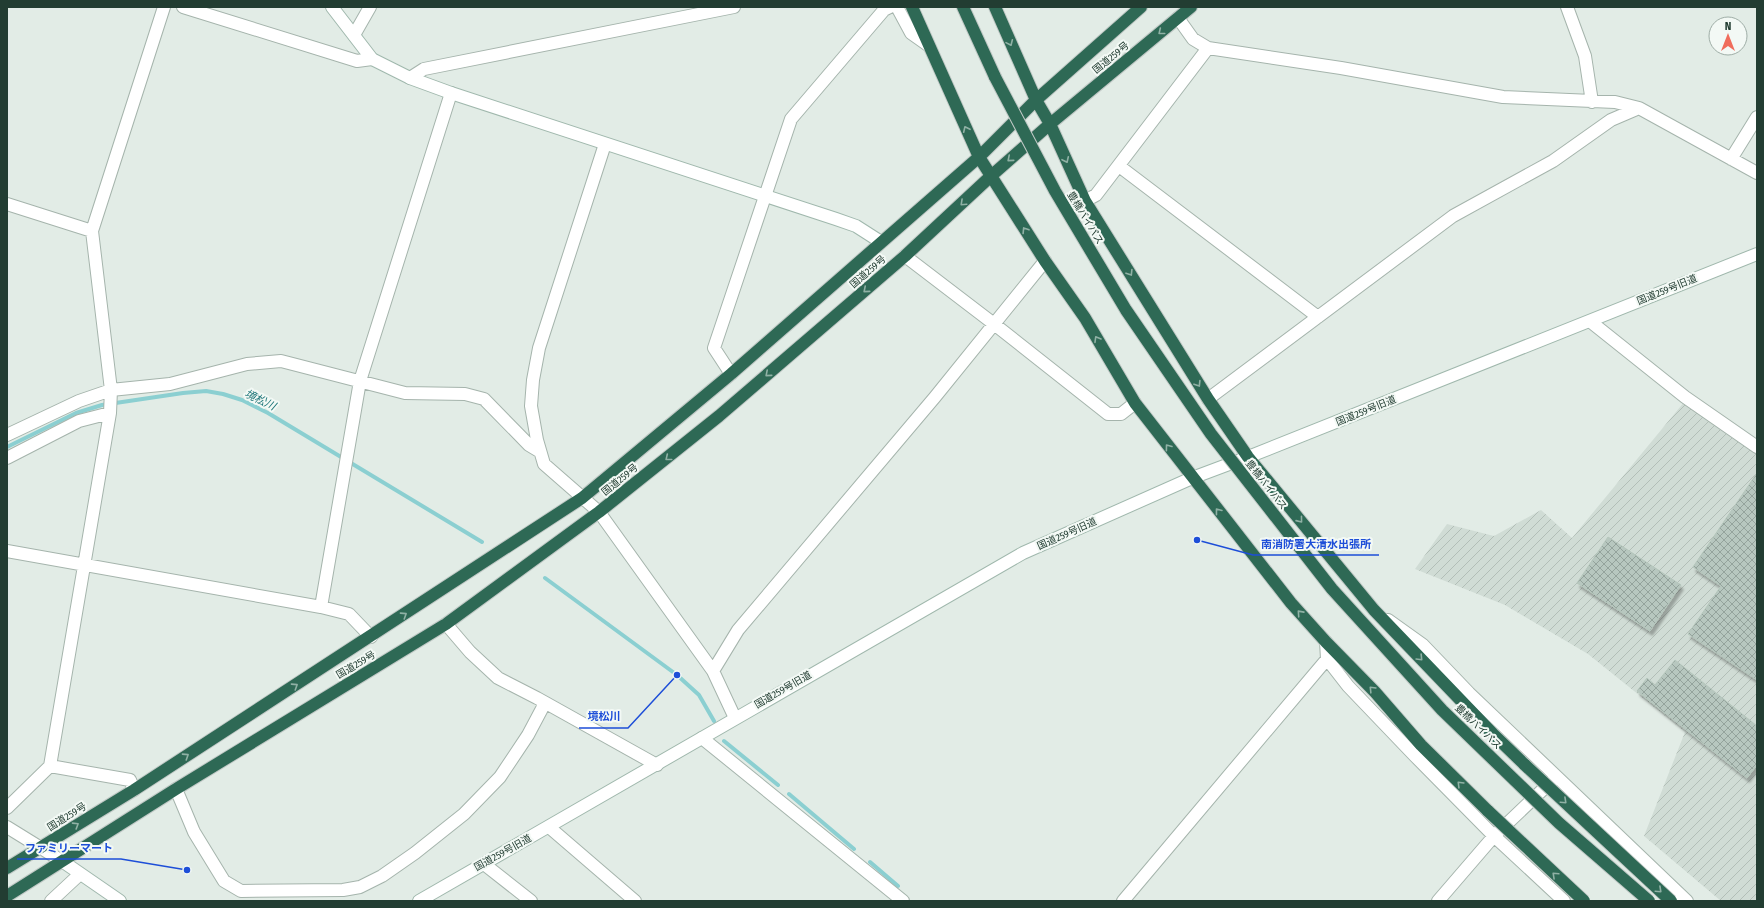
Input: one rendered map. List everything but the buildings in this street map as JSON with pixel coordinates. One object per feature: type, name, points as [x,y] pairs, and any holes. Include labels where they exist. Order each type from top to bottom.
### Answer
[{"type":"highway","points":[[912,7],[979,156],[1044,261],[1085,318],[1134,403],[1291,603],[1326,642],[1375,692],[1421,745],[1488,811],[1584,901]]},
{"type":"highway","name":"豊橋バイパス","points":[[963,7],[995,77],[1055,191],[1126,310],[1211,434],[1332,589],[1442,710],[1559,822],[1649,901]]},
{"type":"highway","points":[[994,7],[1036,100],[1050,124],[1085,201],[1208,399],[1248,458],[1374,610],[1493,734],[1671,901]]},
{"type":"highway","name":"国道259号","points":[[7,868],[134,790],[371,637],[582,498],[731,374],[979,156],[1036,100],[1141,7]]},
{"type":"highway","name":"国道259号","points":[[7,896],[176,789],[446,624],[599,512],[719,416],[905,256],[991,176],[1050,124],[1191,7]]},
{"type":"street","points":[[7,808],[50,766],[110,411],[110,393],[92,231],[164,7]]},
{"type":"street","points":[[183,7],[357,61],[372,59]]},
{"type":"street","points":[[332,7],[372,59],[410,78],[451,93],[856,226],[881,242]]},
{"type":"street","points":[[354,35],[370,7]]},
{"type":"street","points":[[410,78],[424,69],[734,7]]},
{"type":"street","points":[[731,374],[714,348],[791,119],[884,10],[890,7]]},
{"type":"street","points":[[897,7],[911,33],[928,45]]},
{"type":"street","points":[[1567,7],[1585,56],[1592,102]]},
{"type":"street","points":[[1178,18],[1193,39],[1208,48],[1341,68],[1503,97],[1615,102],[1640,108],[1757,173]]},
{"type":"street","points":[[1085,201],[1096,195],[1208,48]]},
{"type":"street","points":[[321,607],[360,381],[451,93]]},
{"type":"street","points":[[1208,399],[1453,216],[1553,161],[1611,120],[1640,108]]},
{"type":"street","points":[[1731,159],[1757,117]]},
{"type":"street","points":[[606,144],[539,348],[533,380],[531,406],[539,451],[544,464],[599,512],[713,671],[735,718]]},
{"type":"street","points":[[1119,166],[1318,317]]},
{"type":"street","points":[[7,204],[92,231]]},
{"type":"street","name":"国道259号旧道","points":[[419,901],[1023,553],[1192,478],[1248,458],[1591,322],[1757,254]]},
{"type":"street","points":[[905,256],[1108,414],[1121,414],[1134,403]]},
{"type":"street","points":[[713,671],[738,630],[935,397],[1044,261]]},
{"type":"street","points":[[1591,322],[1685,397],[1757,447]]},
{"type":"street","points":[[7,435],[79,401],[110,393],[170,384],[247,364],[281,361],[405,393],[465,394],[484,399],[529,445],[539,451]]},
{"type":"street","points":[[7,458],[79,421],[110,411]]},
{"type":"street","points":[[7,551],[321,607],[349,614],[371,637]]},
{"type":"street","points":[[1374,610],[1423,645],[1469,693],[1687,901]]},
{"type":"street","points":[[446,624],[470,652],[498,678],[657,765]]},
{"type":"street","points":[[1326,642],[1327,659],[1348,686],[1414,756],[1494,836],[1564,901]]},
{"type":"street","points":[[1123,901],[1327,659]]},
{"type":"street","points":[[176,789],[194,832],[224,881],[241,891],[343,890],[360,887],[382,876],[416,853],[464,814],[500,777],[528,735],[545,703]]},
{"type":"street","points":[[702,738],[903,901]]},
{"type":"street","points":[[50,766],[130,780],[134,790]]},
{"type":"street","points":[[1438,901],[1494,836],[1557,777]]},
{"type":"street","points":[[7,826],[39,848],[62,861],[120,901]]},
{"type":"street","points":[[549,827],[635,901]]},
{"type":"street","points":[[484,864],[531,901]]},
{"type":"street","points":[[51,901],[80,874]]},
{"type":"shaded area","points":[[1685,401],[1757,450],[1757,901],[1721,901],[1644,836],[1685,732],[1588,654],[1505,605],[1415,569],[1447,524],[1494,536],[1541,510],[1572,538]]},
{"type":"waterway","name":"境松川","points":[[7,447],[76,413],[102,405],[183,393],[206,391],[223,394],[242,400],[268,413],[482,542]]},
{"type":"waterway","name":"境松川","points":[[545,578],[677,675],[699,695],[714,721]]},
{"type":"waterway","name":"境松川","points":[[724,741],[778,785]]},
{"type":"waterway","name":"境松川","points":[[789,794],[854,849]]},
{"type":"waterway","name":"境松川","points":[[870,862],[898,886]]},
{"type":"place","name":"南消防署大清水出張所","points":[[1197,540]]},
{"type":"place","name":"境松川","points":[[677,675]]},
{"type":"place","name":"ファミリーマート","points":[[187,870]]}]
